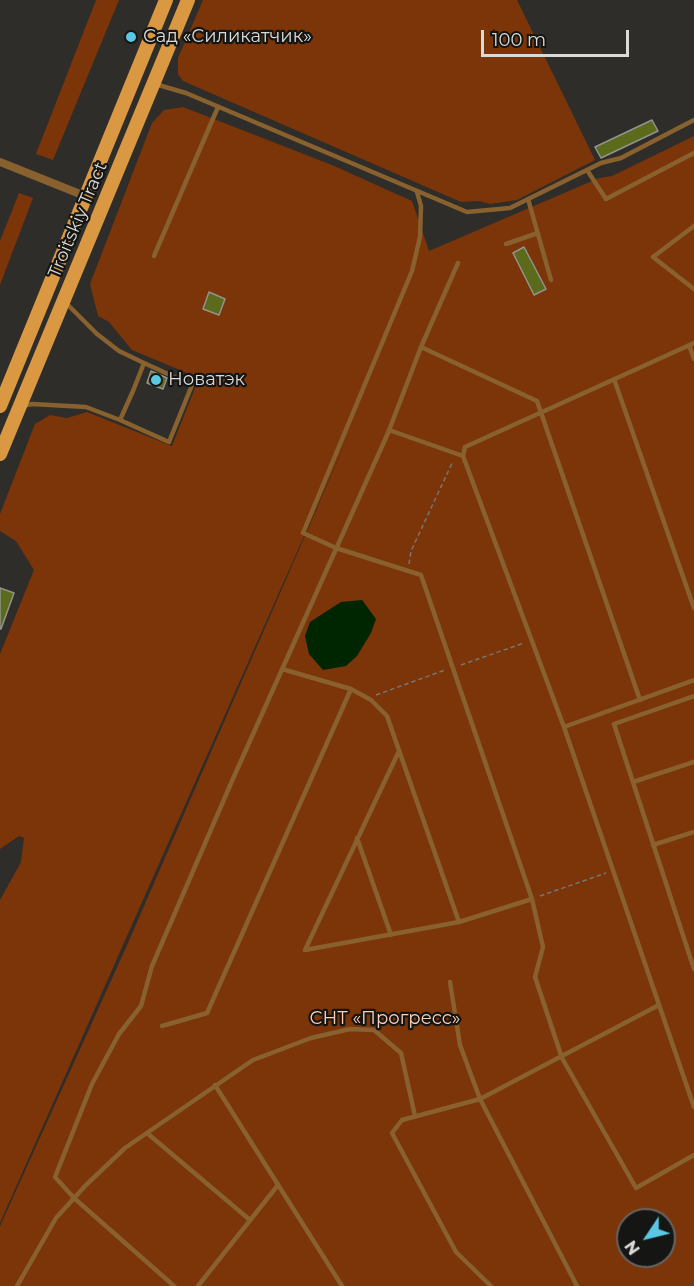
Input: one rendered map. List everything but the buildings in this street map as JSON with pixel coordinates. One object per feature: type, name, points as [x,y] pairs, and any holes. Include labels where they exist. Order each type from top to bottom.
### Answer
[{"type":"main road","name":"Troitskiy Tract","points":[[2,398],[166,0]]},
{"type":"main road","name":"Troitskiy Tract","points":[[0,454],[188,0]]},
{"type":"street","points":[[0,162],[85,196]]},
{"type":"lane","points":[[155,84],[218,107],[467,212],[510,208],[587,170],[621,158],[694,120]]},
{"type":"lane","points":[[154,256],[218,107]]},
{"type":"lane","points":[[587,170],[606,199],[694,153]]},
{"type":"lane","points":[[417,192],[421,206],[420,237],[412,270],[303,533],[336,548],[421,575],[532,899],[543,947],[535,977],[562,1058],[636,1188],[694,1155]]},
{"type":"lane","points":[[528,199],[551,280]]},
{"type":"lane","points":[[694,226],[654,257],[694,289]]},
{"type":"lane","points":[[506,244],[538,232]]},
{"type":"lane","points":[[174,1286],[74,1198],[55,1177],[92,1084],[119,1034],[141,1006],[152,966],[389,430],[421,347],[458,263]]},
{"type":"lane","points":[[19,407],[32,404],[86,407],[169,442],[192,385],[112,346],[64,301]]},
{"type":"lane","points":[[694,359],[692,344],[465,447],[464,456],[564,728],[694,1107]]},
{"type":"lane","points":[[421,347],[537,401],[640,700]]},
{"type":"lane","points":[[120,420],[144,363]]},
{"type":"lane","points":[[614,379],[694,608]]},
{"type":"lane","points":[[389,430],[464,456]]},
{"type":"lane","points":[[282,669],[351,689],[371,700],[387,716],[459,922]]},
{"type":"lane","points":[[564,728],[694,680]]},
{"type":"lane","points":[[162,1026],[207,1013],[351,689]]},
{"type":"lane","points":[[694,696],[614,724],[694,969]]},
{"type":"lane","points":[[399,751],[305,950],[459,922],[532,899]]},
{"type":"lane","points":[[633,782],[694,762]]},
{"type":"lane","points":[[653,845],[694,832]]},
{"type":"lane","points":[[357,838],[391,935]]},
{"type":"lane","points":[[450,982],[460,1045],[480,1099],[577,1286]]},
{"type":"lane","points":[[490,1286],[456,1252],[392,1133],[402,1120],[480,1099],[562,1058],[659,1005]]},
{"type":"lane","points":[[17,1286],[56,1218],[125,1148],[253,1059],[311,1038],[350,1029],[374,1030],[401,1053],[415,1116]]},
{"type":"lane","points":[[215,1085],[342,1286]]},
{"type":"lane","points":[[147,1133],[250,1220]]},
{"type":"lane","points":[[198,1286],[278,1185]]},
{"type":"path","points":[[408,571],[411,551],[457,454]]},
{"type":"path","points":[[532,899],[613,870]]},
{"type":"green space","points":[[96,0],[119,0],[53,160],[36,154]]},
{"type":"green space","points":[[203,0],[517,0],[595,160],[517,200],[490,204],[479,201],[461,202],[183,81],[178,74],[178,58]]},
{"type":"green space","name":"СНТ «Прогресс»","points":[[183,107],[332,165],[412,201],[429,251],[599,178],[612,176],[694,136],[694,1286],[0,1286],[0,1226],[124,952],[351,430],[0,1223],[0,900],[21,862],[24,838],[19,836],[0,849],[0,654],[34,570],[16,541],[0,531],[0,514],[35,424],[50,415],[67,418],[87,412],[172,446],[199,378],[132,350],[109,322],[98,316],[90,284],[152,123],[164,110]]},
{"type":"green space","points":[[19,193],[33,198],[0,285],[0,241]]},
{"type":"shaded area","points":[[362,600],[376,619],[371,633],[357,656],[346,666],[323,670],[309,654],[305,636],[310,622],[341,602]]},
{"type":"place","name":"Сад «Силикатчик»","points":[[131,37]]},
{"type":"place","name":"Новатэк","points":[[156,380]]}]
